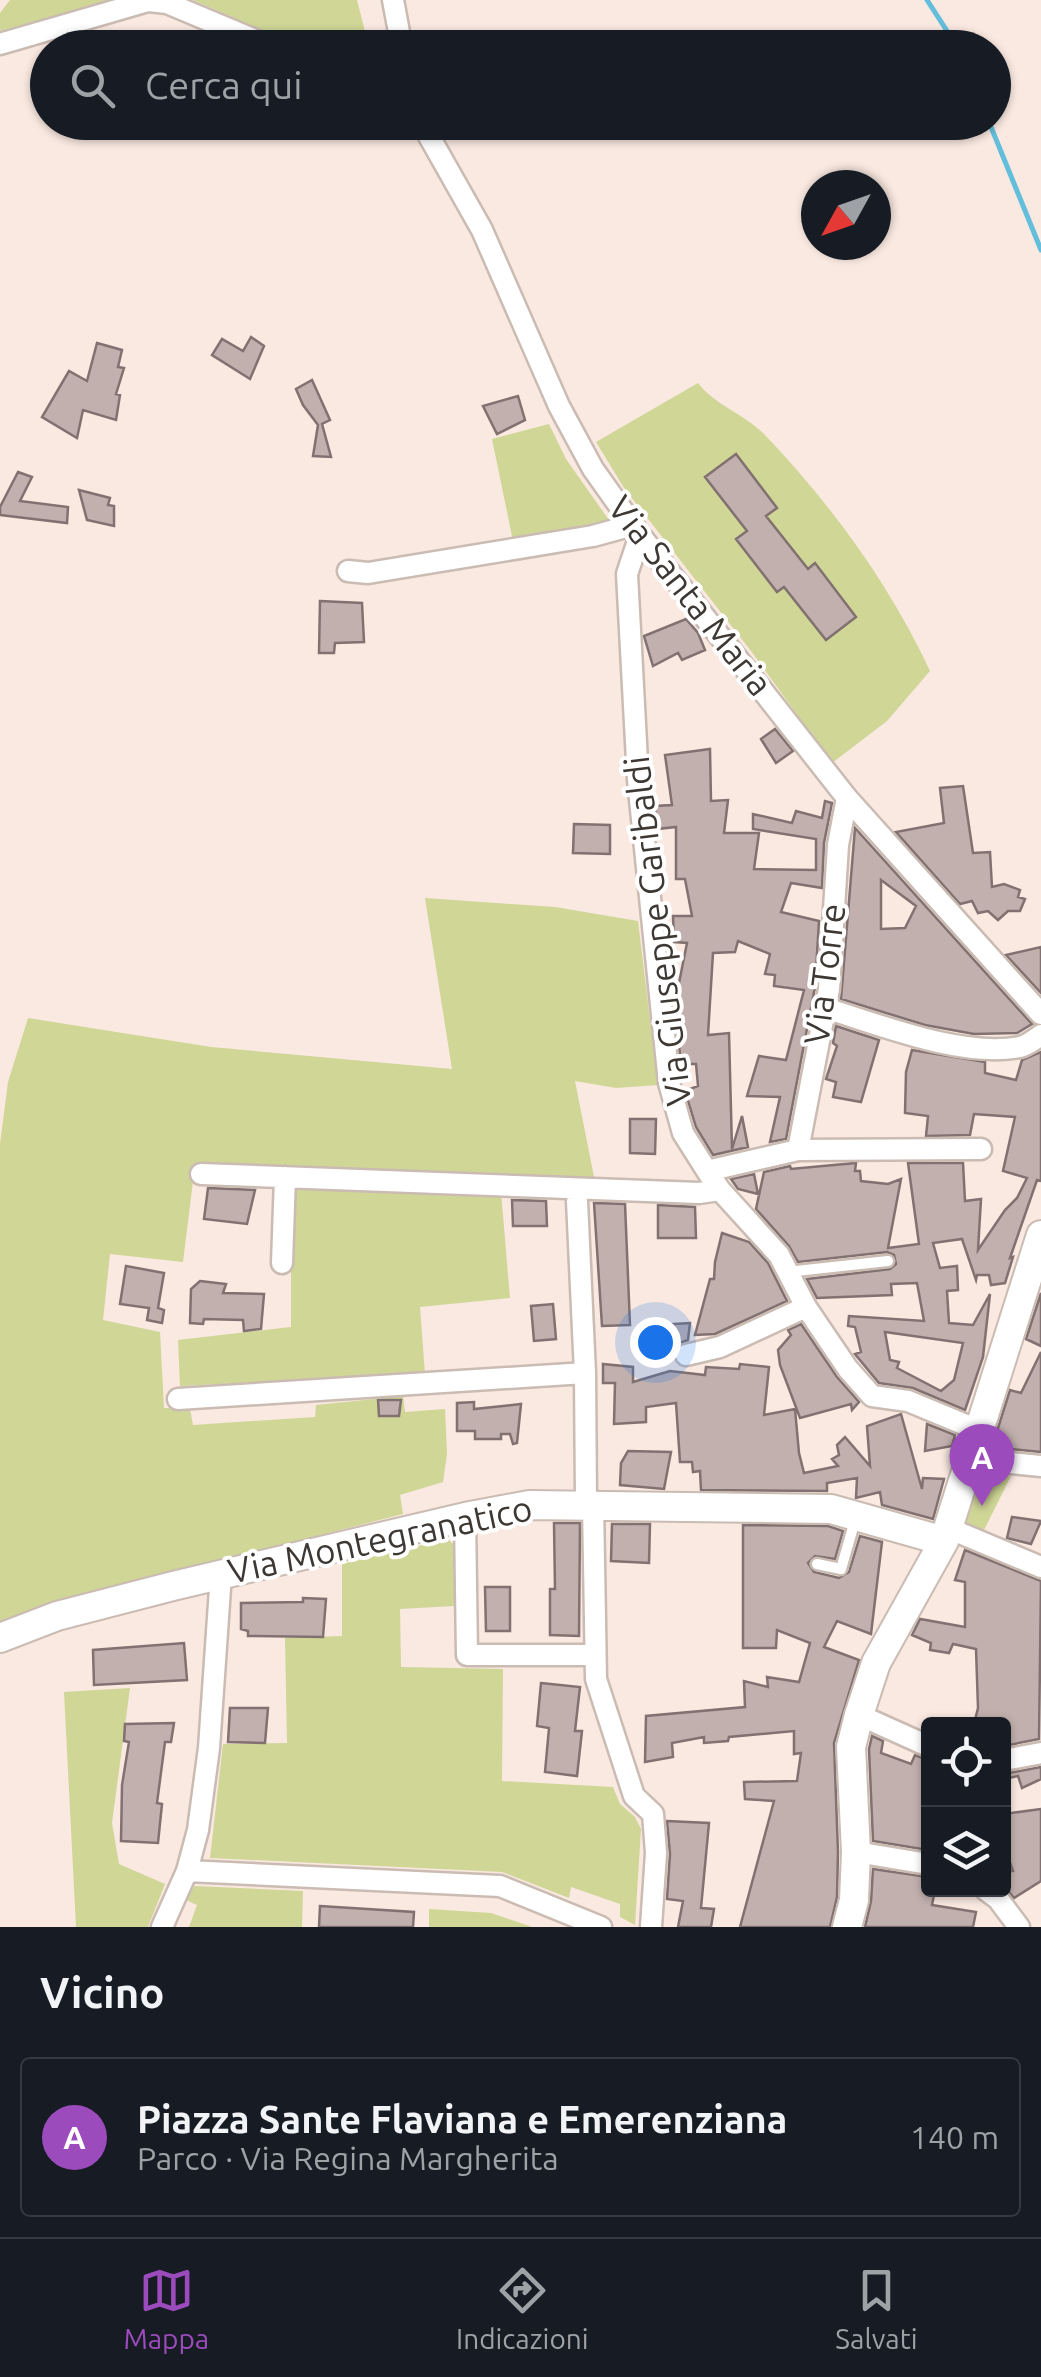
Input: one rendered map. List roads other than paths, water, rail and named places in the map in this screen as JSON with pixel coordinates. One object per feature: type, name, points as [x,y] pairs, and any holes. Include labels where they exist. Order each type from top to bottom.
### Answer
[{"type":"street","points":[[393,0],[399,30]]},
{"type":"street","points":[[48,30],[148,1],[167,3],[231,30]]},
{"type":"street","points":[[0,44],[30,35]]},
{"type":"street","name":"Via Santa Maria","points":[[431,140],[482,230],[559,406],[593,469],[847,798],[1041,1014]]},
{"type":"street","points":[[348,571],[368,573],[637,530]]},
{"type":"street","name":"Via Giuseppe Garibaldi","points":[[637,530],[627,574],[638,780],[669,1083],[684,1133],[720,1190],[779,1256],[806,1307],[848,1369],[872,1396],[908,1402],[978,1430]]},
{"type":"street","name":"Via Torre","points":[[798,1150],[825,1008],[838,845],[847,798]]},
{"type":"street","points":[[825,1008],[920,1037],[980,1048],[1024,1047],[1041,1035]]},
{"type":"street","points":[[707,1171],[798,1150],[981,1149]]},
{"type":"street","points":[[201,1174],[699,1193],[720,1190]]},
{"type":"street","points":[[282,1264],[285,1177]]},
{"type":"street","points":[[576,1201],[596,1679],[634,1796],[653,1814],[656,1853],[651,1927]]},
{"type":"street","points":[[848,1927],[854,1900],[856,1852],[852,1746],[859,1715],[876,1663],[946,1534],[1041,1235]]},
{"type":"street","points":[[686,1355],[720,1346],[806,1307]]},
{"type":"street","points":[[178,1399],[585,1373]]},
{"type":"street","points":[[969,1459],[1041,1466]]},
{"type":"street","name":"Via Montegranatico","points":[[0,1638],[57,1616],[221,1574],[529,1504],[831,1508],[946,1534],[1041,1566]]},
{"type":"street","points":[[465,1516],[466,1655],[595,1655]]},
{"type":"street","points":[[162,1927],[187,1871],[198,1830],[209,1748],[221,1574]]},
{"type":"street","points":[[859,1715],[921,1743]]},
{"type":"street","points":[[1011,1758],[1041,1752]]},
{"type":"street","points":[[856,1852],[921,1863]]},
{"type":"street","points":[[187,1871],[500,1886],[601,1927]]},
{"type":"street","points":[[996,1897],[1019,1927]]},
{"type":"lane","points":[[788,1272],[888,1261]]},
{"type":"lane","points":[[817,1564],[841,1570],[856,1516]]},
{"type":"waterway","points":[[927,0],[946,30]]},
{"type":"waterway","points":[[996,140],[1041,250]]},
{"type":"place","name":"Piazza Sante Flaviana e Emerenziana","points":[[982,1506]]}]
